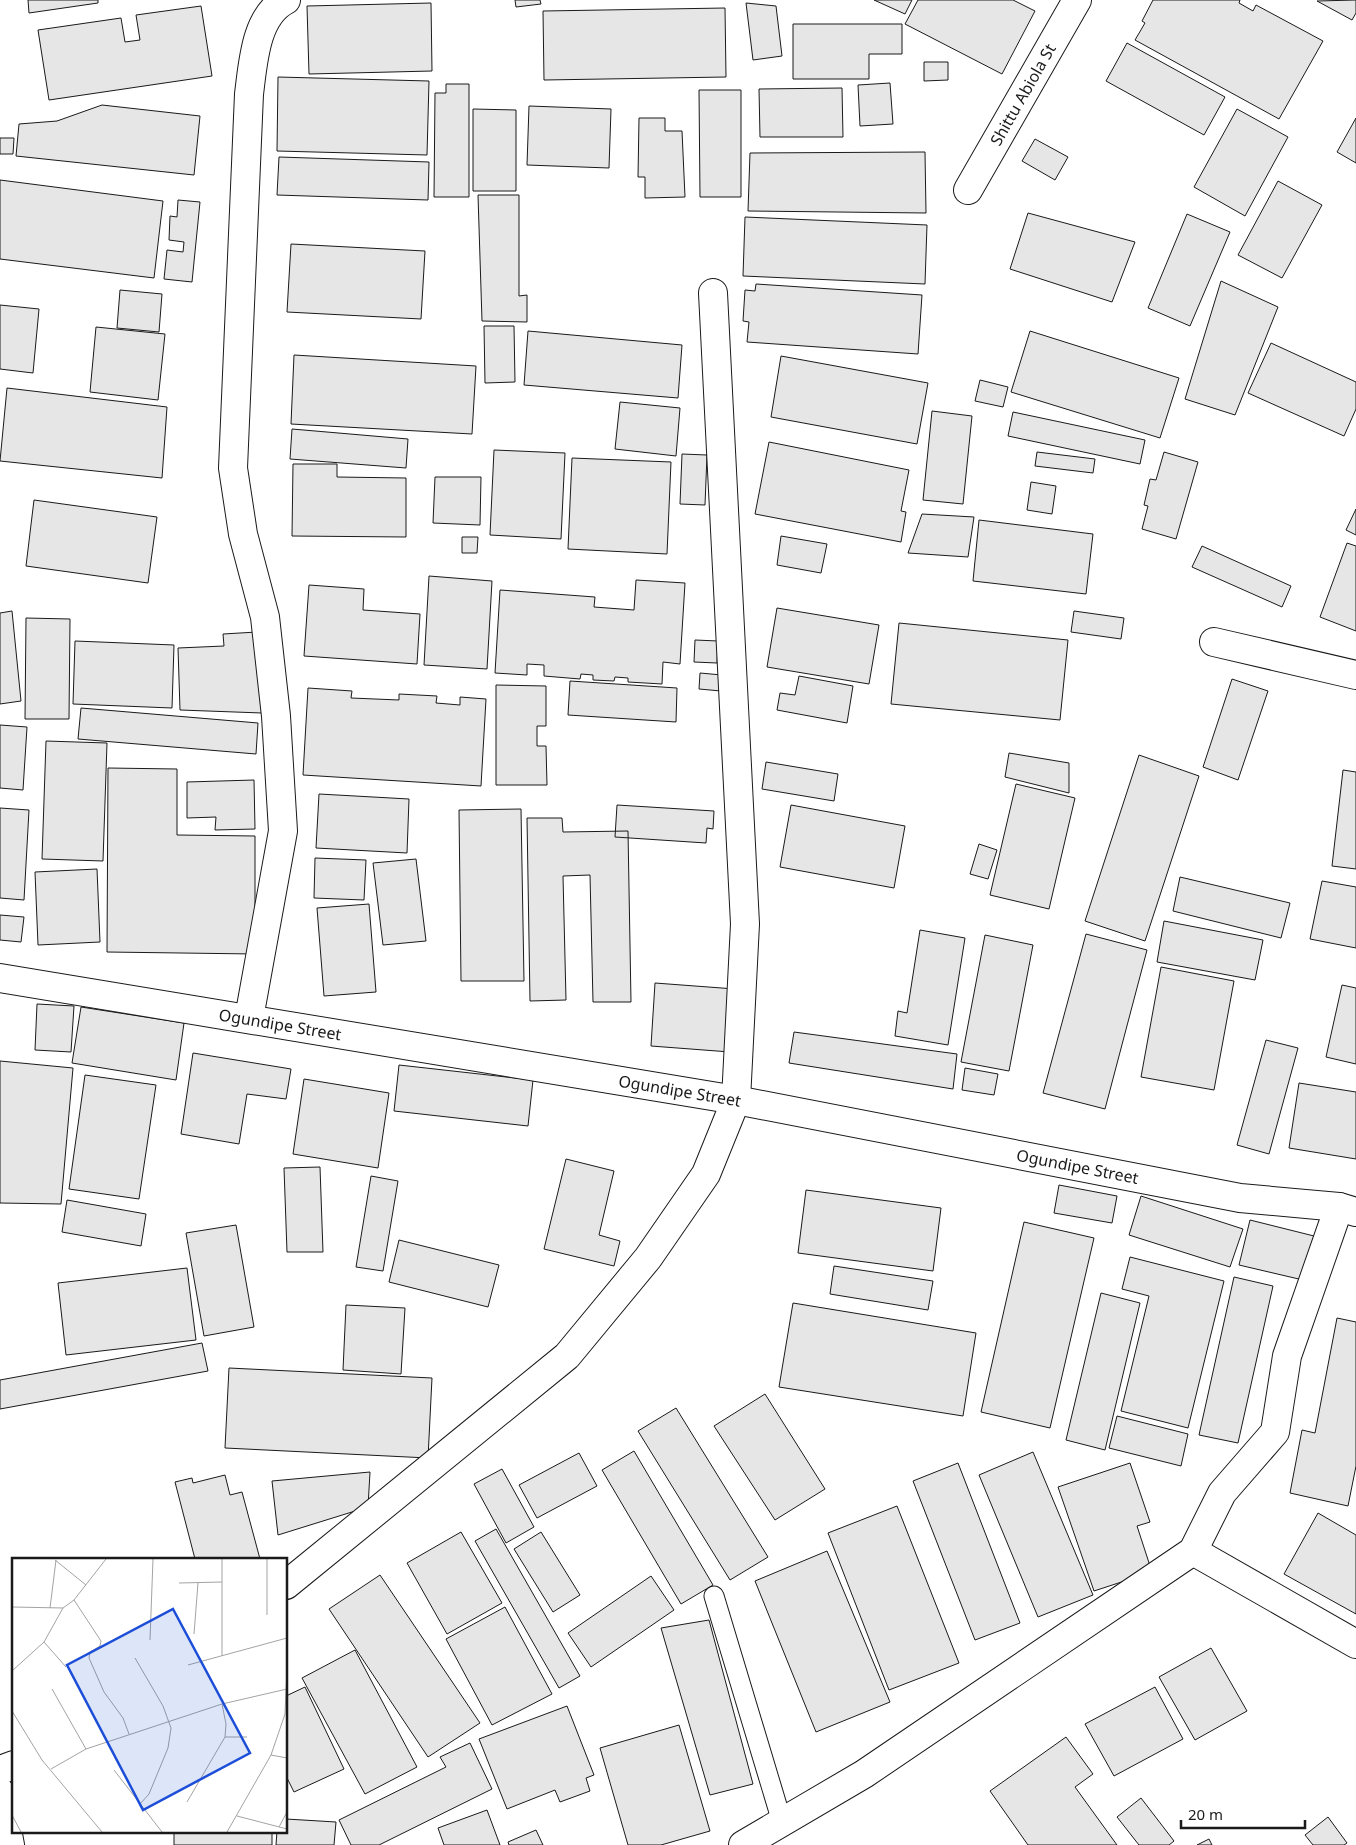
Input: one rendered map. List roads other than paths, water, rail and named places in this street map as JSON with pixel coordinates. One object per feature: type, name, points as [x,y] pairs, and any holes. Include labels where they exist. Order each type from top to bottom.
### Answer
[{"type":"street","points":[[249,1018],[283,831],[276,716],[264,617],[243,534],[233,468],[249,94],[256,46],[265,24],[279,4],[286,0]]},
{"type":"street","name":"Shittu Abiola St","points":[[968,190],[1077,0]]},
{"type":"street","points":[[288,1583],[567,1356],[648,1258],[706,1174],[736,1100],[745,924],[713,293]]},
{"type":"street","points":[[1214,642],[1356,675]]},
{"type":"street","name":"Ogundipe Street","points":[[0,978],[736,1100],[1240,1198],[1348,1210]]},
{"type":"street","points":[[743,1845],[864,1774],[1193,1550],[1222,1493],[1275,1432],[1287,1356],[1348,1210]]},
{"type":"street","points":[[1193,1550],[1356,1644]]},
{"type":"street","points":[[0,1770],[12,1766]]},
{"type":"street","points":[[0,1792],[10,1845]]},
{"type":"lane","points":[[714,1596],[782,1822]]}]
